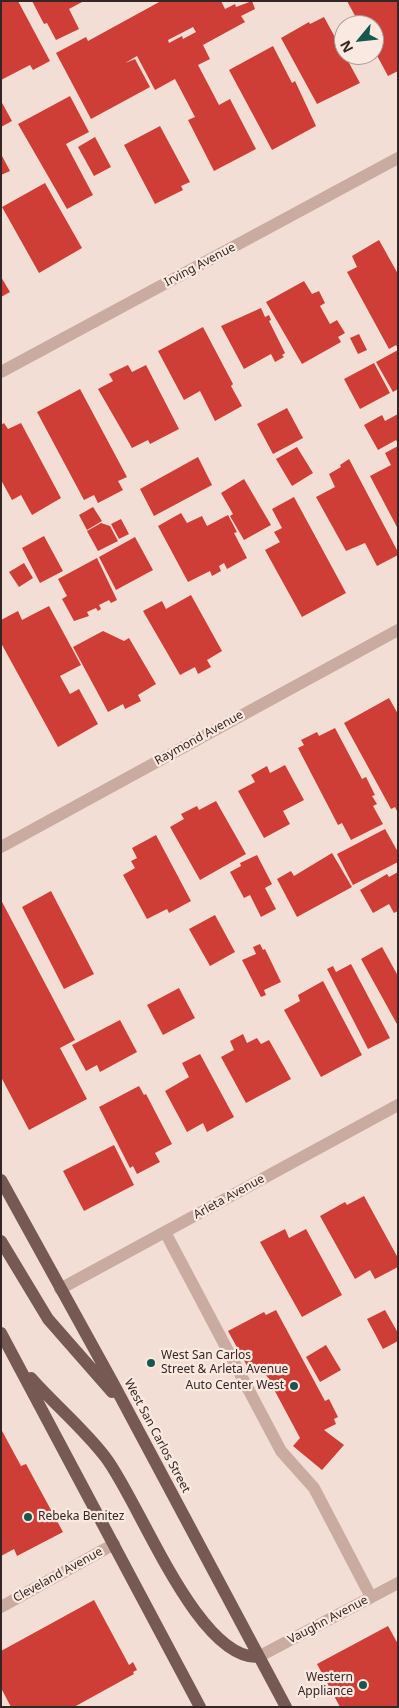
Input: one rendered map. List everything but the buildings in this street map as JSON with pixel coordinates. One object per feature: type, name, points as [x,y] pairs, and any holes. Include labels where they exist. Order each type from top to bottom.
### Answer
[{"type":"main road","name":"West San Carlos Street","points":[[1,1180],[127,1409],[286,1707]]},
{"type":"main road","points":[[1,1241],[48,1319],[127,1409]]},
{"type":"main road","points":[[1,1333],[200,1707]]},
{"type":"main road","points":[[19,1366],[107,1459],[198,1617],[224,1644],[246,1657],[258,1657]]},
{"type":"street","name":"Irving Avenue","points":[[1,372],[398,158]]},
{"type":"street","name":"Raymond Avenue","points":[[1,846],[398,630]]},
{"type":"street","name":"Arleta Avenue","points":[[60,1289],[398,1105]]},
{"type":"street","points":[[165,1232],[281,1451],[314,1488],[371,1597]]},
{"type":"street","name":"Cleveland Avenue","points":[[1,1607],[114,1544]]},
{"type":"street","name":"Vaughn Avenue","points":[[258,1657],[398,1583]]},
{"type":"place","name":"West San Carlos Street & Arleta Avenue","points":[[151,1363]]},
{"type":"place","name":"Auto Center West","points":[[294,1386]]},
{"type":"place","name":"Rebeka Benitez","points":[[28,1517]]},
{"type":"place","name":"Western Appliance","points":[[363,1685]]}]
